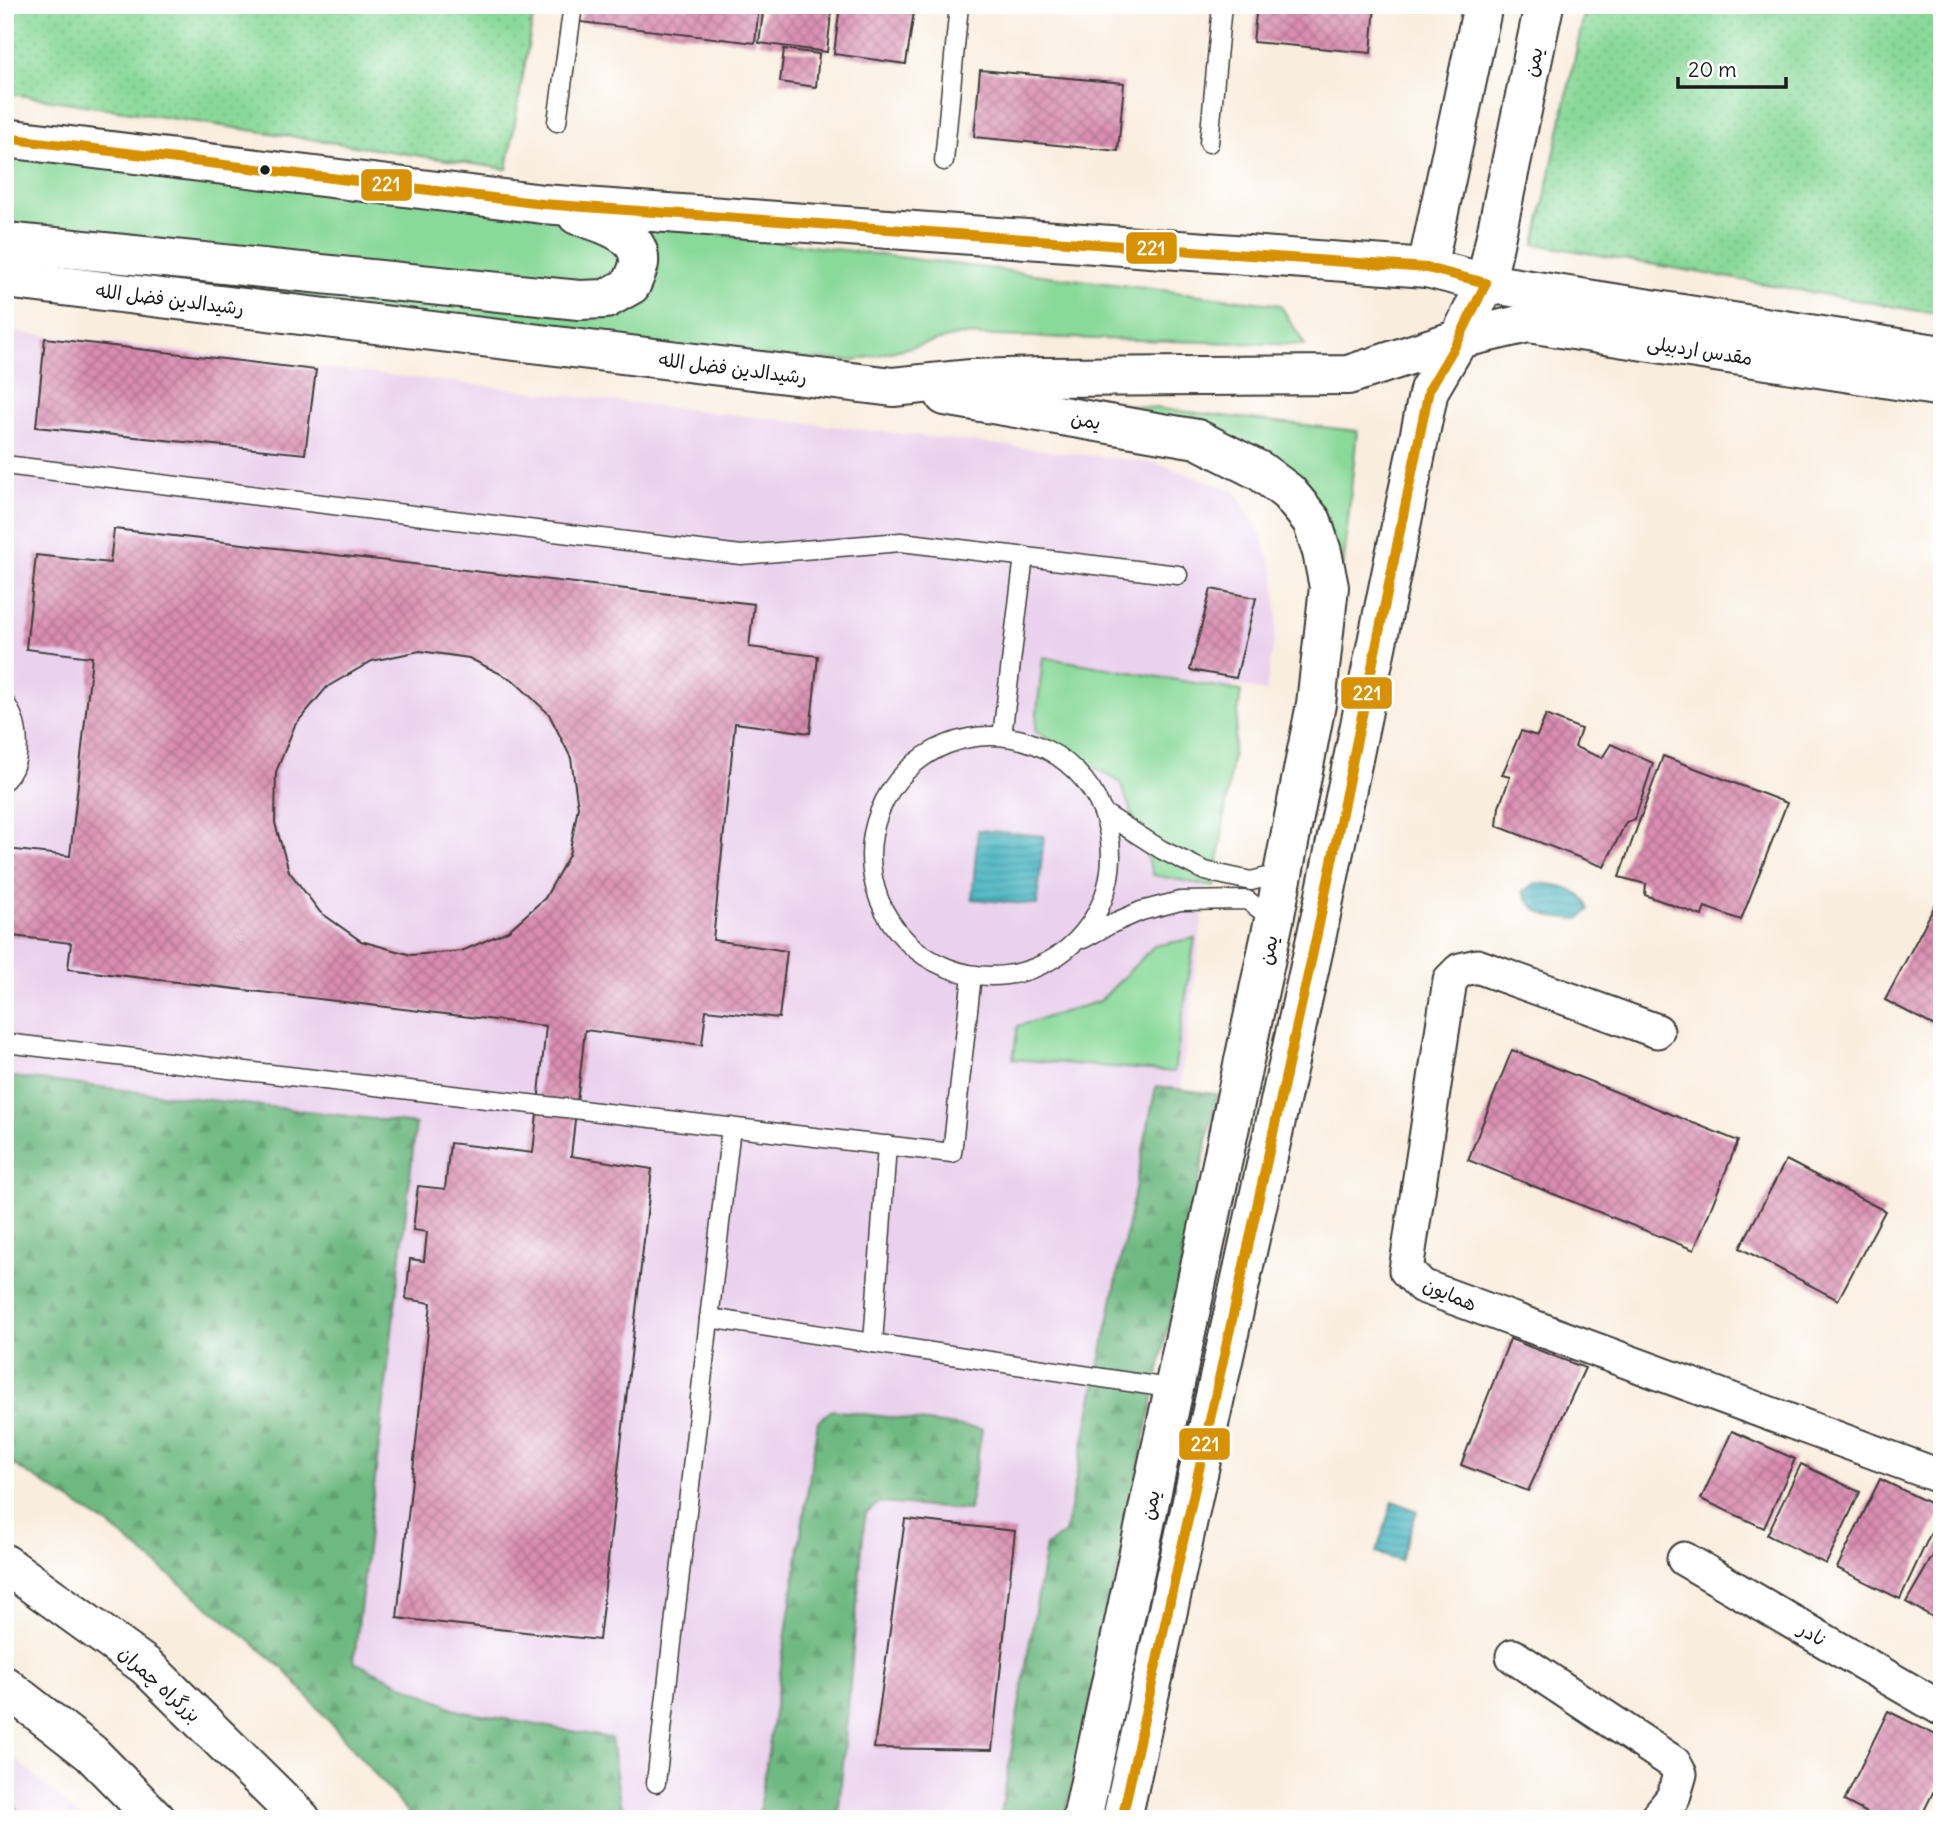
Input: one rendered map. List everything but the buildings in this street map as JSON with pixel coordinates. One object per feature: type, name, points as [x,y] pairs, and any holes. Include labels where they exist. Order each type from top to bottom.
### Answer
[{"type":"main road","points":[[5,138],[543,204],[1427,268],[1483,5]]},
{"type":"main road","name":"یمن","points":[[1122,1819],[1317,934],[1429,390],[1459,339],[1486,283],[1545,5]]},
{"type":"main road","points":[[5,242],[579,300],[606,299],[632,285],[639,261],[631,240],[608,225],[543,204]]},
{"type":"main road","name":"مقدس اردبیلی","points":[[1427,268],[1486,283],[1942,355]]},
{"type":"main road","name":"رشیدالدین فضل الله","points":[[5,279],[893,387],[971,379],[1042,377],[1348,375],[1459,339]]},
{"type":"main road","name":"مقدس اردبیلی","points":[[1459,339],[1528,323],[1942,387]]},
{"type":"main road","name":"یمن","points":[[893,387],[1197,439],[1260,471],[1288,492],[1312,521],[1322,551],[1329,587],[1316,704],[1274,920],[1082,1819]]},
{"type":"main road","name":"بزرگراه چمران","points":[[5,1564],[146,1666],[301,1819]]},
{"type":"main road","points":[[5,1686],[92,1753],[156,1819]]},
{"type":"street","name":"همایون","points":[[1657,1031],[1477,966],[1460,970],[1450,980],[1406,1270],[1422,1286],[1942,1477]]},
{"type":"street","name":"نادر","points":[[1684,1559],[1942,1709]]},
{"type":"street","points":[[1513,1656],[1674,1763],[1680,1774],[1673,1798],[1656,1819]]},
{"type":"lane","points":[[557,122],[573,5]]},
{"type":"lane","points":[[944,161],[959,5]]},
{"type":"lane","points":[[1209,143],[1222,5]]},
{"type":"lane","points":[[5,465],[741,555],[901,542],[1178,575]]},
{"type":"lane","points":[[1002,736],[1024,556]]},
{"type":"lane","points":[[5,703],[14,715],[18,747],[10,775],[5,780]]},
{"type":"lane","points":[[1074,944],[1096,916],[1110,883],[1112,848],[1104,813],[1088,783],[1064,760],[1035,744],[1002,736],[965,738],[930,751],[901,774],[881,805],[871,841],[872,878],[884,913],[907,942],[937,964],[972,975],[1009,975],[1044,965],[1074,944],[1141,911],[1180,901],[1247,900],[1274,920]]},
{"type":"lane","points":[[1104,813],[1162,850],[1205,872],[1251,881],[1283,873]]},
{"type":"lane","points":[[5,1043],[952,1153],[972,975]]},
{"type":"lane","points":[[656,1783],[731,1127]]},
{"type":"lane","points":[[873,1343],[887,1145]]},
{"type":"lane","points":[[709,1318],[1175,1389]]},
{"type":"shaded area","points":[[5,331],[1156,463],[1235,491],[1260,533],[1275,574],[1277,618],[1266,692],[1233,684],[1176,1123],[1052,1819],[414,1819],[283,1668],[110,1526],[5,1459]]},
{"type":"shaded area","points":[[5,1749],[82,1819],[5,1819]]},
{"type":"green space","points":[[5,5],[535,5],[507,169],[5,93]]},
{"type":"green space","points":[[1586,5],[1942,5],[1942,315],[1535,244]]},
{"type":"green space","points":[[5,148],[1280,305],[1305,345],[961,335],[853,361],[679,352],[5,266]]},
{"type":"green space","points":[[1082,400],[1357,431],[1343,569],[1325,515]]},
{"type":"green space","points":[[1043,657],[1241,691],[1215,887],[1153,875],[1121,783],[1035,731]]},
{"type":"green space","points":[[1195,938],[1174,1072],[1013,1059],[1018,1026],[1100,1001],[1154,946]]},
{"type":"green space","points":[[5,1076],[416,1124],[354,1662],[460,1711],[611,1738],[620,1803],[638,1819],[414,1819],[283,1668],[110,1526],[5,1459]]},
{"type":"green space","points":[[1156,1086],[1217,1094],[1065,1819],[1000,1819],[1046,1546],[1065,1533]]},
{"type":"green space","points":[[832,1410],[982,1429],[969,1510],[879,1503],[865,1514],[838,1819],[758,1819],[818,1421]]},
{"type":"green space","points":[[5,1798],[30,1819],[5,1819]]},
{"type":"water","points":[[978,830],[1044,836],[1037,905],[972,899]]},
{"type":"water","points":[[1536,883],[1568,888],[1581,896],[1589,910],[1579,919],[1553,917],[1539,911],[1527,900],[1523,891]]},
{"type":"water","points":[[1393,1501],[1417,1511],[1400,1561],[1376,1553]]},
{"type":"transit line","name":"221","points":[[5,138],[543,204],[1427,268],[1486,283],[1459,339],[1429,390],[1317,934],[1122,1819]]}]
